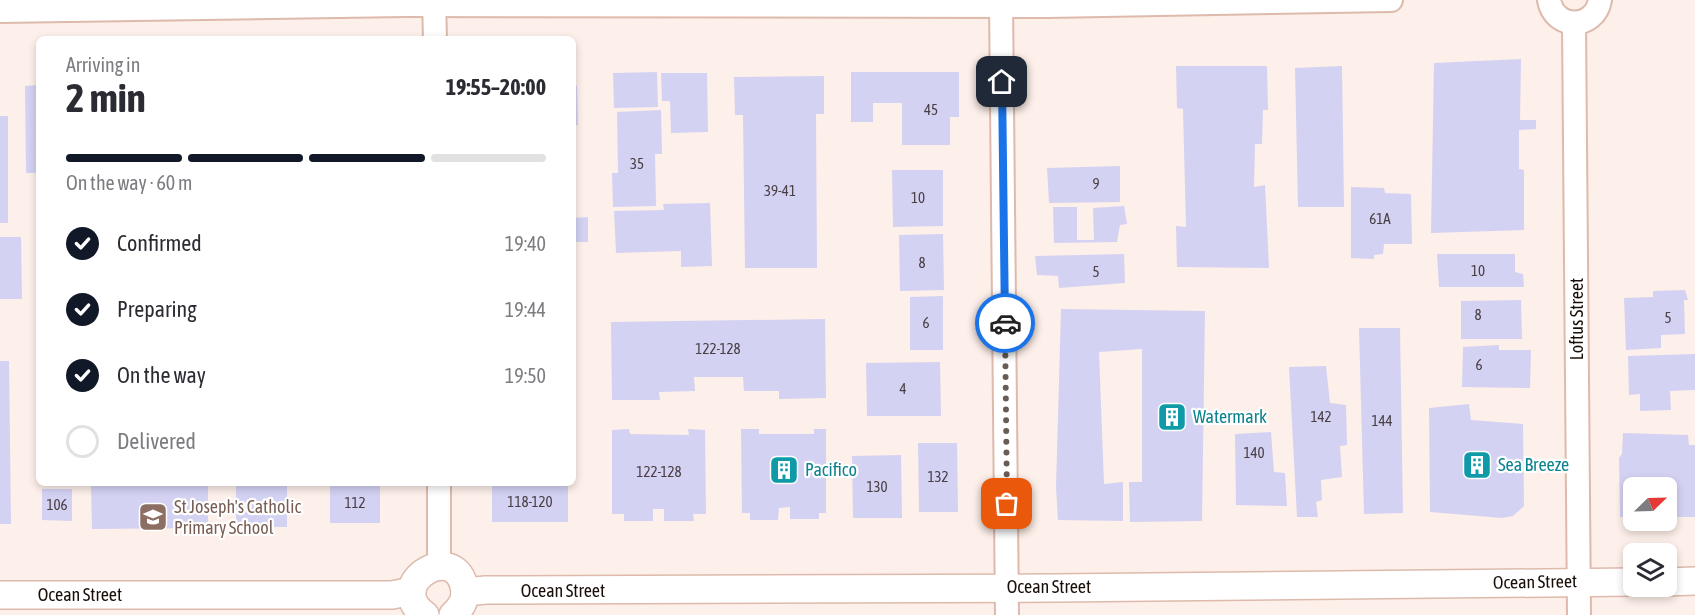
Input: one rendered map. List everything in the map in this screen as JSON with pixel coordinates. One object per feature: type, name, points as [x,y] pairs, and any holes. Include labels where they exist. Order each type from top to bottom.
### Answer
[{"type":"street","points":[[0,11],[434,3],[1391,0]]},
{"type":"street","points":[[1549,0],[1556,16],[1574,23],[1584,22],[1593,16],[1599,8],[1600,0]]},
{"type":"street","points":[[434,3],[435,36]]},
{"type":"street","points":[[1001,3],[1007,615]]},
{"type":"street","name":"Loftus Street","points":[[1574,23],[1579,615]]},
{"type":"street","points":[[439,486],[439,566]]},
{"type":"street","points":[[425,615],[416,607],[412,591],[418,576],[431,567],[439,566],[454,571],[460,577],[459,604]]},
{"type":"street","points":[[1677,582],[1695,581]]},
{"type":"street","name":"Ocean Street","points":[[459,604],[486,590],[1054,588],[1623,582]]},
{"type":"street","name":"Ocean Street","points":[[0,595],[392,595],[412,591]]},
{"type":"building","points":[[1521,59],[1520,120],[1536,120],[1536,129],[1519,130],[1519,169],[1524,170],[1524,230],[1431,233],[1434,63]]},
{"type":"building","points":[[1176,66],[1267,66],[1268,110],[1263,110],[1262,144],[1255,144],[1254,187],[1265,185],[1269,268],[1177,267],[1176,226],[1186,227],[1183,109],[1177,108]]},
{"type":"building","points":[[1342,66],[1344,207],[1298,207],[1295,68]]},
{"type":"building","points":[[657,72],[658,107],[614,108],[613,73]]},
{"type":"building","points":[[851,72],[959,72],[959,117],[950,117],[950,145],[902,145],[902,103],[873,103],[873,122],[851,122]]},
{"type":"building","points":[[661,73],[707,73],[708,132],[671,133],[670,101],[662,101]]},
{"type":"building","points":[[824,76],[824,114],[816,114],[817,268],[745,268],[743,115],[735,115],[734,77]]},
{"type":"building","points":[[36,85],[36,173],[26,173],[25,86]]},
{"type":"building","points":[[576,86],[577,86],[578,125],[576,125]]},
{"type":"building","points":[[661,110],[662,154],[655,154],[656,206],[613,207],[612,173],[618,173],[617,112]]},
{"type":"building","points":[[0,116],[8,116],[8,223],[0,223]]},
{"type":"building","points":[[1120,166],[1120,202],[1049,203],[1047,168]]},
{"type":"building","points":[[892,170],[943,170],[943,226],[893,227]]},
{"type":"building","points":[[1351,187],[1384,188],[1385,193],[1411,194],[1412,244],[1384,244],[1383,254],[1374,255],[1374,259],[1351,258]]},
{"type":"building","points":[[710,203],[712,266],[681,267],[681,251],[616,253],[614,211],[664,210],[663,204]]},
{"type":"building","points":[[1124,206],[1127,224],[1120,225],[1117,242],[1054,243],[1053,207],[1077,207],[1077,240],[1094,240],[1093,208]]},
{"type":"building","points":[[588,217],[588,242],[576,242],[576,218]]},
{"type":"building","points":[[943,234],[944,290],[900,291],[899,235]]},
{"type":"building","points":[[0,237],[21,237],[22,299],[0,299]]},
{"type":"building","points":[[1124,254],[1125,283],[1059,288],[1058,276],[1037,275],[1035,256]]},
{"type":"building","points":[[1437,254],[1515,254],[1515,272],[1523,274],[1524,287],[1439,287]]},
{"type":"building","points":[[1685,290],[1688,300],[1684,300],[1685,334],[1661,335],[1661,348],[1626,350],[1624,298],[1653,297],[1653,291]]},
{"type":"building","points":[[943,296],[943,350],[910,350],[910,297]]},
{"type":"building","points":[[1521,300],[1522,339],[1461,339],[1461,301]]},
{"type":"building","name":"Watermark","points":[[1061,309],[1205,311],[1202,521],[1130,522],[1129,482],[1142,482],[1142,349],[1099,352],[1104,484],[1123,482],[1123,521],[1058,520],[1056,487]]},
{"type":"building","points":[[825,319],[826,398],[779,399],[779,391],[744,391],[743,377],[694,377],[695,391],[659,392],[660,400],[612,400],[611,322]]},
{"type":"building","points":[[1359,328],[1400,328],[1403,513],[1364,514]]},
{"type":"building","points":[[1499,345],[1499,350],[1531,350],[1530,388],[1462,387],[1463,347]]},
{"type":"building","points":[[1695,354],[1695,390],[1670,391],[1671,410],[1640,411],[1640,394],[1629,395],[1628,356]]},
{"type":"building","points":[[0,361],[9,361],[11,524],[0,524]]},
{"type":"building","points":[[940,362],[941,416],[867,416],[866,363]]},
{"type":"building","points":[[1326,366],[1330,403],[1346,405],[1347,445],[1340,446],[1342,477],[1321,480],[1322,500],[1316,502],[1318,517],[1297,517],[1289,367]]},
{"type":"building","name":"Sea Breeze","points":[[1469,404],[1471,420],[1523,424],[1524,506],[1513,516],[1502,518],[1430,512],[1429,408]]},
{"type":"building","points":[[629,429],[630,434],[689,435],[688,429],[705,430],[706,514],[693,514],[694,521],[664,521],[664,509],[653,509],[653,521],[624,521],[624,514],[612,514],[612,430]]},
{"type":"building","name":"Pacifico","points":[[741,429],[759,429],[759,434],[814,434],[814,429],[826,429],[826,513],[819,513],[819,519],[790,519],[790,507],[779,508],[778,520],[750,520],[750,513],[742,513]]},
{"type":"building","points":[[1271,432],[1274,472],[1285,473],[1287,506],[1236,505],[1235,434]]},
{"type":"building","points":[[1623,433],[1688,435],[1689,445],[1695,445],[1695,517],[1677,517],[1677,477],[1623,477],[1623,517],[1620,517],[1619,458],[1622,454]]},
{"type":"building","points":[[918,443],[957,443],[958,512],[919,512]]},
{"type":"building","points":[[901,455],[902,518],[853,518],[852,456]]},
{"type":"building","points":[[91,486],[208,486],[208,528],[92,529]]},
{"type":"building","points":[[236,486],[287,486],[287,527],[236,527]]},
{"type":"building","points":[[330,486],[380,486],[380,523],[330,523]]},
{"type":"building","points":[[492,486],[568,486],[568,522],[492,522]]},
{"type":"building","points":[[42,489],[72,489],[72,521],[42,520]]},
{"type":"way so far","points":[[1005,323],[1007,504]]},
{"type":"place","name":"Watermark","points":[[1172,417]]},
{"type":"place","name":"Sea Breeze","points":[[1477,465]]},
{"type":"place","name":"Pacifico","points":[[784,470]]},
{"type":"place","name":"St Joseph's Catholic Primary School","points":[[153,517]]},
{"type":"route","points":[[1002,82],[1005,323]]}]
